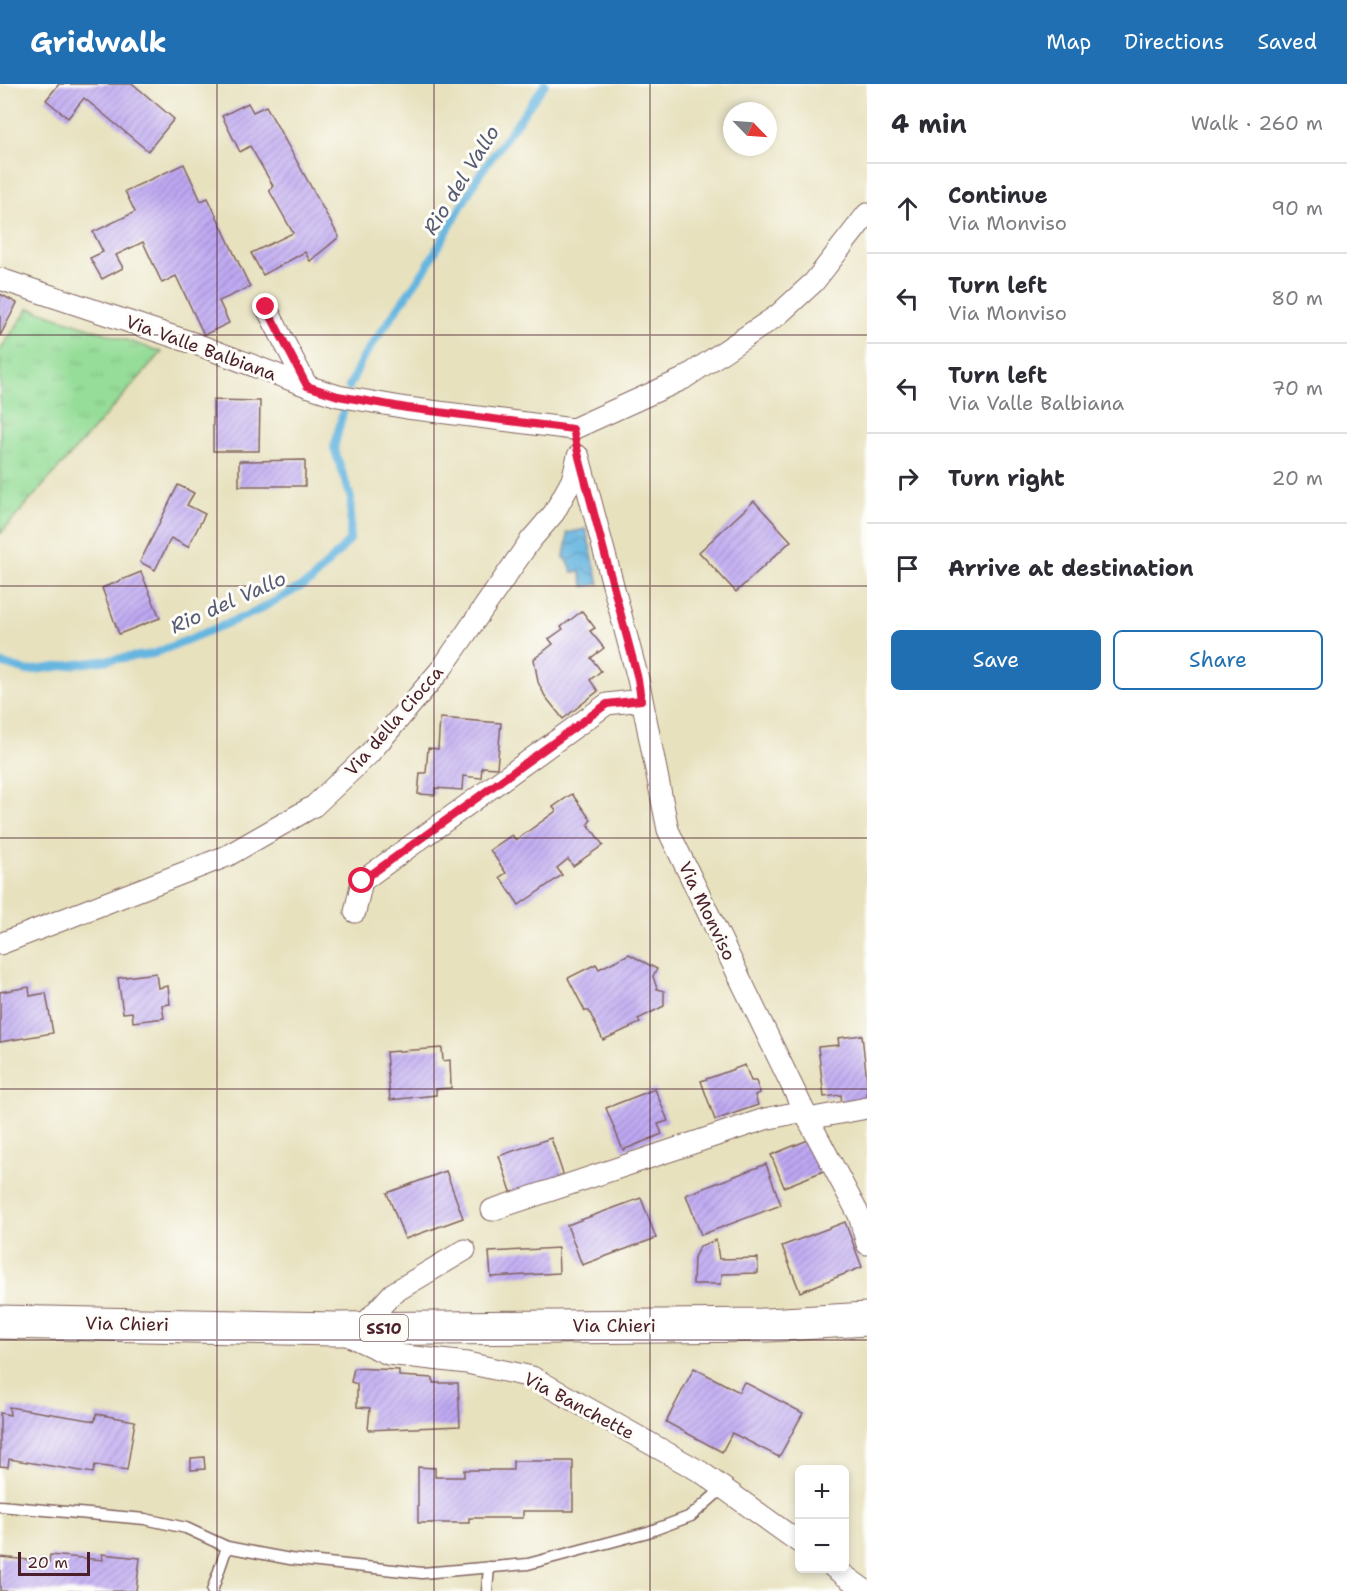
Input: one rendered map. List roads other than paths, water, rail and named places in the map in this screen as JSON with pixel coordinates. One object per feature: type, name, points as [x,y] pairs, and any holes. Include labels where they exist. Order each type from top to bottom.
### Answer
[{"type":"main road","name":"Via Chieri","points":[[0,1322],[348,1328],[767,1325],[867,1319]]},
{"type":"street","points":[[579,457],[573,429],[683,378],[778,315],[814,282],[867,214]]},
{"type":"street","name":"Via Valle Balbiana","points":[[0,279],[196,344],[338,396],[407,408],[573,429]]},
{"type":"street","points":[[266,307],[307,386]]},
{"type":"street","name":"Via Monviso","points":[[579,457],[638,679],[668,830],[806,1115],[860,1215],[867,1245]]},
{"type":"street","name":"Via della Ciocca","points":[[0,945],[227,856],[314,806],[369,754],[442,668],[530,541],[554,513],[572,480],[579,457]]},
{"type":"street","points":[[355,912],[362,881],[371,874],[607,704],[641,700]]},
{"type":"street","points":[[492,1210],[765,1119],[867,1108]]},
{"type":"street","points":[[348,1328],[393,1293],[465,1250]]},
{"type":"street","name":"Via Banchette","points":[[348,1328],[388,1354],[467,1363],[532,1377],[701,1472],[795,1539]]},
{"type":"street","points":[[840,1573],[866,1591]]},
{"type":"lane","points":[[0,1506],[145,1519],[186,1528],[227,1547],[290,1559],[422,1573],[528,1564],[648,1532],[691,1516],[723,1488]]},
{"type":"lane","points":[[212,1591],[227,1547]]},
{"type":"lane","points":[[487,1591],[489,1567]]},
{"type":"water","points":[[586,529],[599,584],[584,587],[580,572],[572,572],[564,558],[567,533]]},
{"type":"waterway","name":"Rio del Vallo","points":[[349,387],[362,359],[426,268],[479,175],[545,84]]},
{"type":"waterway","name":"Rio del Vallo","points":[[0,663],[27,671],[153,654],[255,612],[311,581],[350,540],[351,498],[334,448],[345,404]]}]
